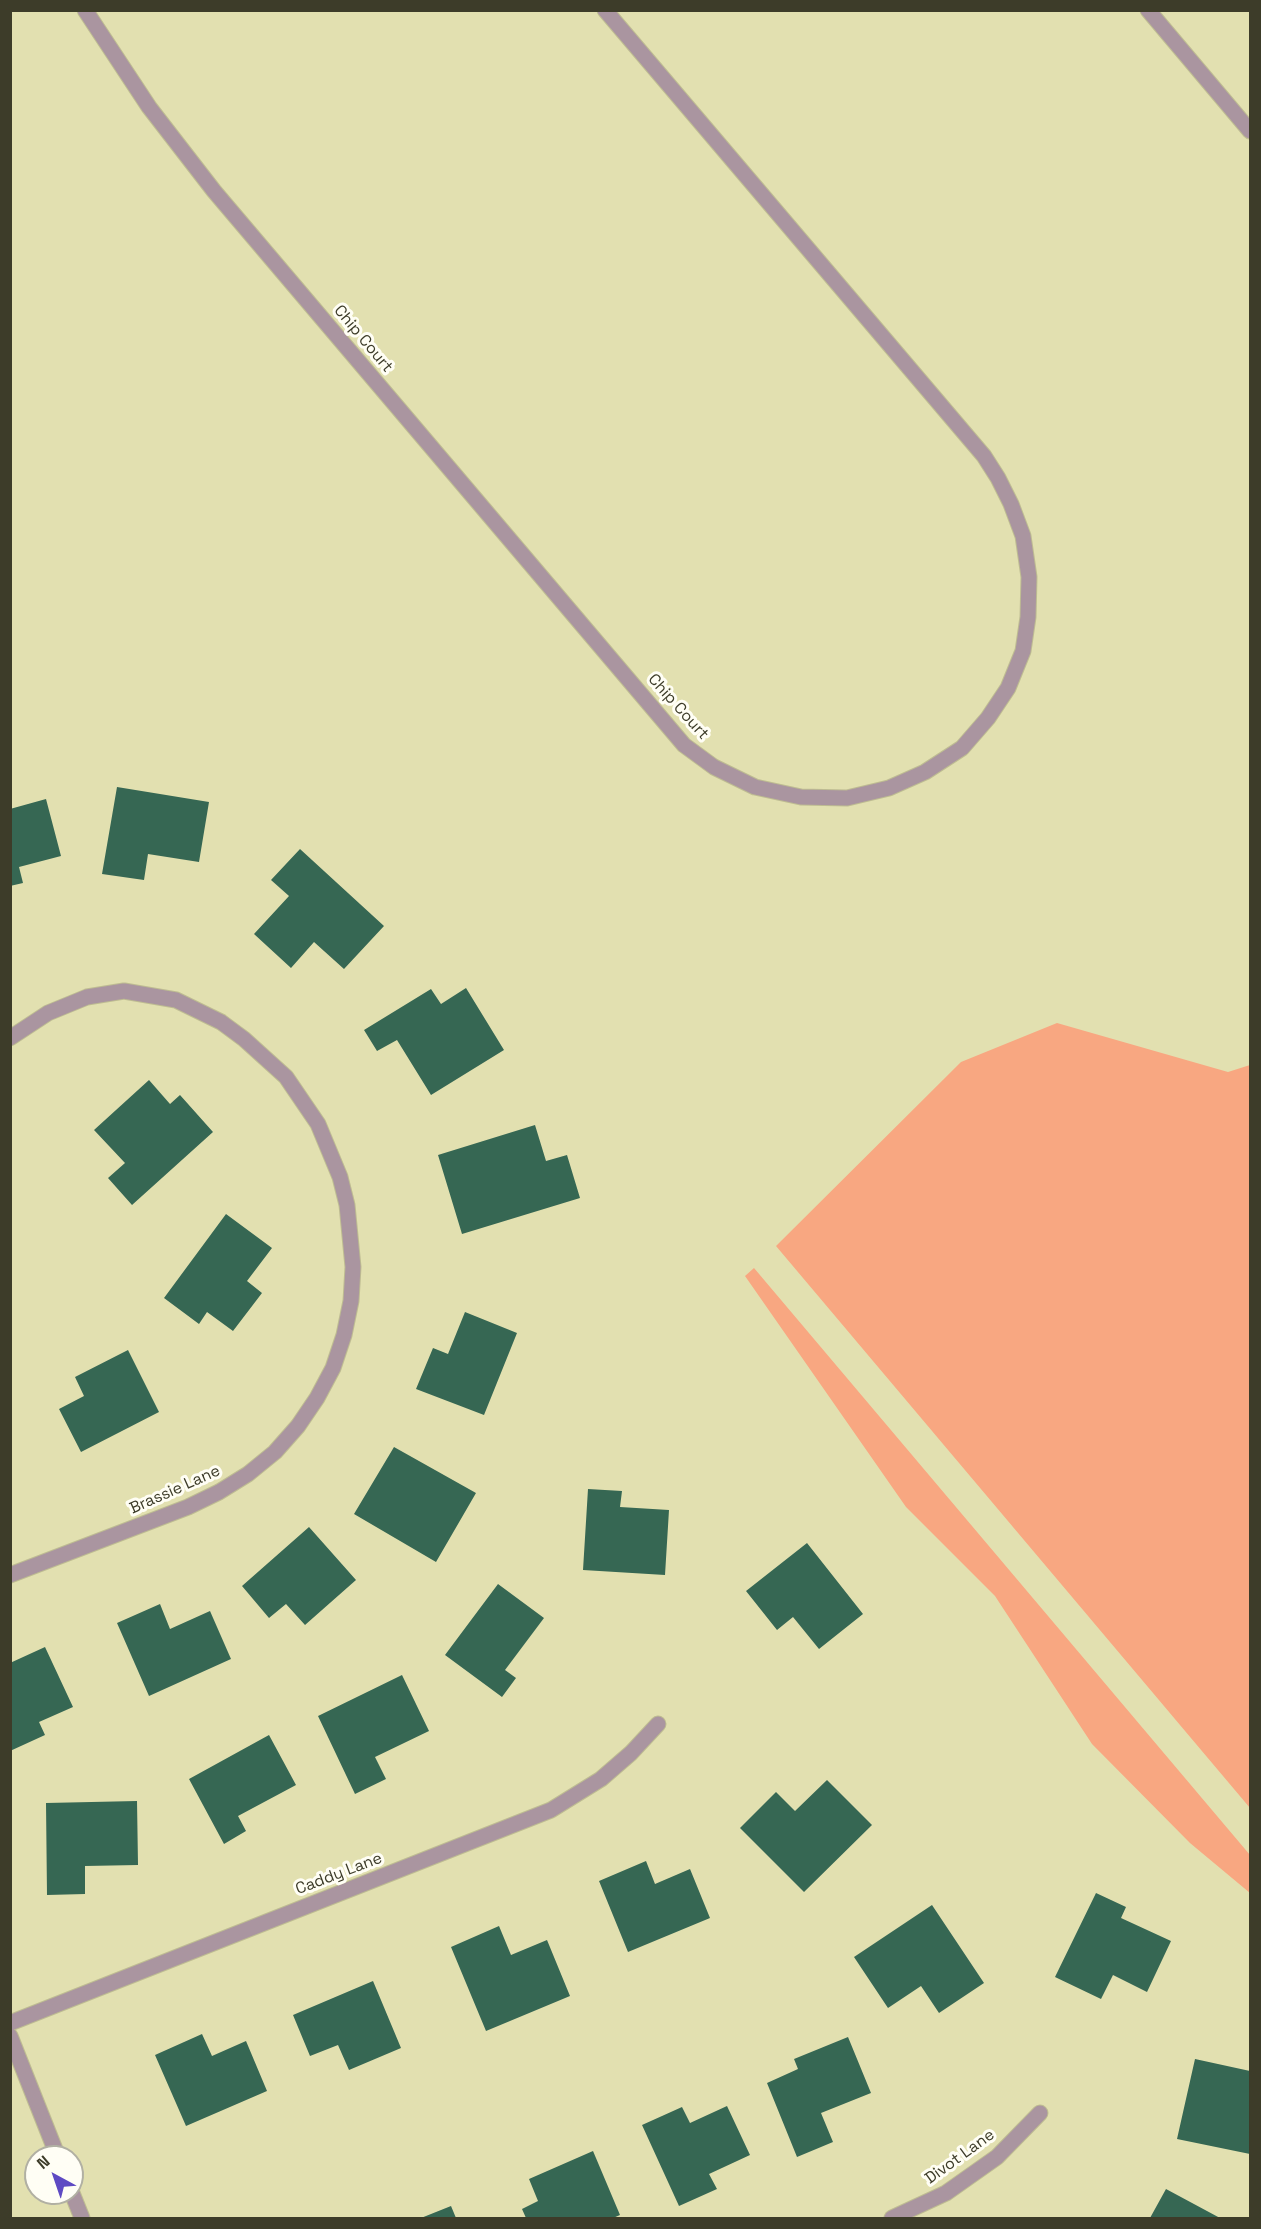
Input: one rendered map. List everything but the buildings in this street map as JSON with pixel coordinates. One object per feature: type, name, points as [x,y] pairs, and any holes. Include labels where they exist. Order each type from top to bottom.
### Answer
[{"type":"street","name":"Chip Court","points":[[86,10],[149,107],[214,191],[684,745],[714,767],[755,787],[801,797],[847,798],[889,788],[925,772],[962,748],[988,718],[1008,688],[1023,651],[1028,617],[1029,577],[1023,536],[1016,515],[998,478],[984,456],[605,10]]},
{"type":"street","points":[[1148,10],[1251,131]]},
{"type":"street","name":"Brassie Lane","points":[[10,1038],[48,1013],[87,997],[123,991],[176,1000],[221,1022],[244,1039],[286,1077],[318,1124],[331,1150],[347,1205],[353,1267],[351,1301],[344,1335],[333,1368],[317,1398],[298,1426],[275,1452],[248,1474],[199,1502],[10,1575]]},
{"type":"street","name":"Caddy Lane","points":[[10,2023],[551,1810],[601,1779],[631,1753],[658,1724]]},
{"type":"street","points":[[10,2036],[53,2145]]},
{"type":"street","name":"Divot Lane","points":[[892,2218],[946,2193],[988,2163],[1040,2113]]},
{"type":"shaded area","points":[[1057,1023],[1228,1072],[1250,1065],[1250,1808],[776,1246],[961,1062]]},
{"type":"shaded area","points":[[754,1268],[1250,1855],[1250,1893],[1190,1843],[1092,1744],[995,1596],[906,1507],[745,1276]]}]
